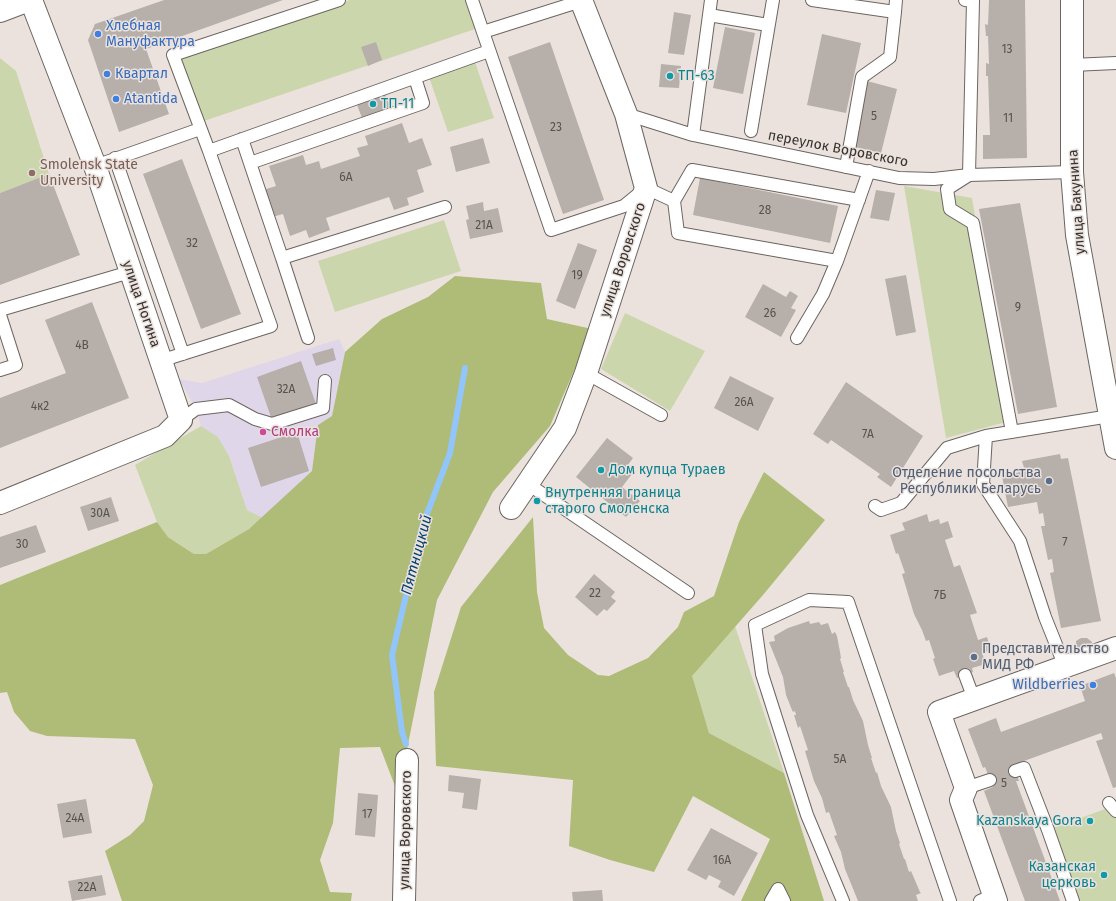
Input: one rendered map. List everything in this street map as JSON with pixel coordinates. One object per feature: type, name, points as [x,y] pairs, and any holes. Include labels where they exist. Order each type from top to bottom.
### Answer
[{"type":"street","points":[[0,11],[30,0]]},
{"type":"street","name":"улица Ногина","points":[[30,0],[94,166],[181,420]]},
{"type":"street","name":"улица Воровского","points":[[512,508],[565,428],[586,373],[646,188],[626,114],[581,0]]},
{"type":"street","name":"улица Бакунина","points":[[1072,0],[1072,172],[1076,235],[1116,448]]},
{"type":"street","points":[[0,503],[165,436],[181,420]]},
{"type":"street","points":[[990,899],[960,800],[966,788],[939,712],[1116,648]]},
{"type":"street","name":"улица Воровского","points":[[404,901],[407,760]]},
{"type":"lane","points":[[160,361],[271,326],[209,151],[173,55],[313,4],[339,0]]},
{"type":"lane","points":[[472,0],[551,230],[624,206],[646,188],[674,201]]},
{"type":"lane","points":[[482,32],[581,0]]},
{"type":"lane","points":[[694,135],[711,0]]},
{"type":"lane","points":[[751,131],[773,0]]},
{"type":"lane","points":[[812,0],[896,6],[890,57],[862,77],[846,167]]},
{"type":"lane","points":[[965,0],[973,1],[969,175],[947,189],[950,208],[973,223],[1012,432]]},
{"type":"lane","points":[[709,15],[768,26]]},
{"type":"lane","points":[[209,151],[489,52]]},
{"type":"lane","points":[[1072,65],[1116,63]]},
{"type":"lane","points":[[250,163],[423,103],[415,78]]},
{"type":"lane","name":"переулок Воровского","points":[[626,114],[694,135],[899,178],[928,179],[969,175],[1072,172]]},
{"type":"lane","points":[[94,166],[200,129]]},
{"type":"lane","points":[[242,139],[308,338]]},
{"type":"lane","points":[[115,158],[183,354]]},
{"type":"lane","points":[[837,261],[678,233],[674,201],[692,170],[859,200]]},
{"type":"lane","points":[[796,338],[823,294],[837,261],[870,171]]},
{"type":"lane","points":[[282,258],[445,207]]},
{"type":"lane","points":[[0,310],[130,272]]},
{"type":"lane","points":[[0,315],[16,365],[0,370]]},
{"type":"lane","points":[[586,373],[661,415]]},
{"type":"lane","points":[[181,420],[196,409],[229,405],[255,419],[272,424],[323,408],[325,381]]},
{"type":"lane","points":[[875,506],[881,510],[901,503],[948,448],[986,436],[1110,416]]},
{"type":"lane","points":[[986,436],[983,484],[1020,541],[1045,617],[1065,667]]},
{"type":"lane","points":[[528,484],[688,593]]},
{"type":"lane","points":[[843,901],[808,815],[762,674],[754,625],[809,600],[848,602],[950,901]]},
{"type":"lane","points":[[965,675],[974,699]]},
{"type":"lane","points":[[1015,771],[1024,768],[1073,901]]},
{"type":"lane","points":[[966,788],[990,780]]},
{"type":"lane","points":[[771,901],[778,889],[784,901]]},
{"type":"shaded area","name":"Смолка","points":[[339,339],[345,352],[332,416],[318,426],[312,471],[263,518],[247,510],[229,456],[218,437],[201,426],[196,409],[179,379],[202,383]]},
{"type":"green space","points":[[350,0],[469,0],[478,28],[204,121],[181,58]]},
{"type":"green space","points":[[0,58],[16,71],[49,174],[0,193]]},
{"type":"green space","points":[[475,62],[494,118],[448,132],[429,77]]},
{"type":"green space","points":[[904,186],[972,198],[1010,421],[946,438]]},
{"type":"green space","points":[[444,220],[461,271],[335,312],[318,261]]},
{"type":"green space","points":[[455,276],[541,283],[547,319],[592,329],[550,426],[493,492],[437,600],[398,794],[380,747],[340,748],[333,823],[320,860],[330,892],[352,893],[351,901],[122,901],[105,851],[130,835],[144,821],[153,785],[135,739],[47,736],[30,731],[14,712],[7,692],[0,693],[0,585],[157,522],[168,537],[194,554],[206,554],[249,529],[312,471],[318,425],[332,416],[345,352],[382,319],[428,297]]},
{"type":"green space","points":[[625,313],[705,351],[670,411],[601,369]]},
{"type":"green space","points":[[201,426],[218,437],[229,456],[247,510],[263,518],[249,529],[206,554],[194,554],[168,537],[157,522],[135,465]]},
{"type":"green space","points":[[764,472],[825,520],[763,595],[692,676],[709,733],[784,773],[824,901],[741,901],[770,839],[693,796],[654,872],[610,860],[569,846],[573,780],[436,766],[434,692],[461,607],[533,517],[537,592],[544,628],[568,655],[598,675],[609,676],[648,658],[678,627],[684,612],[714,596],[739,522]]},
{"type":"green space","points":[[735,626],[784,773],[709,733],[691,676]]},
{"type":"green space","points":[[1105,809],[1116,816],[1116,901],[1073,901],[1048,830]]},
{"type":"building","points":[[164,0],[283,0],[146,49],[169,114],[119,132],[88,40],[95,24]]},
{"type":"building","points":[[989,0],[1025,0],[1027,158],[983,159],[983,135],[990,135],[988,76],[986,76],[986,63],[989,64],[988,36],[986,36],[985,24],[988,25]]},
{"type":"building","points":[[674,12],[691,15],[684,55],[668,53]]},
{"type":"building","points":[[725,27],[755,33],[743,94],[713,88]]},
{"type":"building","points":[[822,34],[861,43],[846,113],[807,105]]},
{"type":"building","points":[[376,42],[382,60],[368,66],[361,47]]},
{"type":"building","points":[[550,42],[604,200],[563,214],[508,57]]},
{"type":"building","name":"ТП-63","points":[[661,64],[681,66],[679,88],[659,87]]},
{"type":"building","points":[[867,81],[897,89],[881,153],[851,146]]},
{"type":"building","name":"ТП-11","points":[[384,91],[390,107],[362,118],[356,102]]},
{"type":"building","points":[[402,123],[409,143],[422,138],[432,165],[417,170],[424,192],[407,198],[409,205],[394,210],[389,197],[326,218],[330,230],[309,238],[306,230],[290,236],[283,214],[272,217],[263,190],[276,186],[269,166],[303,155],[306,165],[319,161],[321,169],[360,156],[357,148],[368,145],[365,136]]},
{"type":"building","points":[[483,138],[490,163],[456,172],[450,147]]},
{"type":"building","points":[[182,159],[241,314],[201,329],[143,174]]},
{"type":"building","points":[[49,174],[80,255],[0,285],[0,193]]},
{"type":"building","points":[[700,178],[838,206],[830,243],[693,215]]},
{"type":"building","points":[[876,190],[895,193],[889,221],[870,218]]},
{"type":"building","points":[[483,202],[484,211],[498,208],[503,232],[470,239],[466,220],[469,219],[466,206]]},
{"type":"building","points":[[1020,203],[1057,407],[1018,414],[979,209]]},
{"type":"building","points":[[578,243],[597,250],[575,309],[556,301]]},
{"type":"building","points":[[906,275],[916,332],[896,336],[885,279]]},
{"type":"building","points":[[763,284],[786,297],[790,291],[798,296],[791,308],[796,310],[781,337],[745,317]]},
{"type":"building","points":[[92,302],[129,398],[0,448],[0,398],[66,373],[45,320]]},
{"type":"building","points":[[333,348],[336,360],[316,366],[312,354]]},
{"type":"building","points":[[301,361],[316,404],[272,420],[257,377]]},
{"type":"building","points":[[730,376],[774,398],[758,431],[714,408]]},
{"type":"building","points":[[846,382],[923,436],[891,487],[877,477],[880,474],[831,440],[828,444],[813,434]]},
{"type":"building","points":[[297,432],[309,471],[261,487],[248,448]]},
{"type":"building","points":[[607,438],[633,458],[625,469],[632,474],[622,487],[640,501],[626,517],[576,477]]},
{"type":"building","points":[[1060,454],[1061,459],[1068,458],[1101,621],[1061,628],[1050,573],[1054,572],[1052,559],[1048,560],[1041,526],[1045,526],[1043,513],[1039,514],[1037,502],[1008,507],[1002,476],[1025,471],[1022,461]]},
{"type":"building","points":[[111,497],[119,521],[88,531],[80,507]]},
{"type":"building","points":[[927,514],[929,522],[939,519],[940,524],[948,521],[953,537],[945,540],[954,567],[960,565],[977,613],[970,615],[978,640],[987,637],[991,650],[982,653],[986,664],[972,668],[973,672],[957,678],[954,671],[939,676],[933,659],[935,658],[929,640],[926,641],[914,614],[902,574],[905,573],[898,553],[896,554],[890,535],[905,530],[902,523]]},
{"type":"building","points":[[36,525],[46,552],[0,568],[0,537]]},
{"type":"building","points":[[594,574],[615,592],[611,597],[616,601],[607,611],[604,609],[597,616],[575,597]]},
{"type":"building","points":[[809,621],[810,624],[819,622],[821,625],[828,623],[832,634],[835,632],[837,636],[843,672],[853,700],[863,721],[871,758],[876,773],[877,772],[881,786],[891,807],[899,844],[909,872],[911,871],[921,893],[916,895],[918,901],[858,901],[845,869],[841,852],[834,836],[837,835],[829,812],[826,813],[822,798],[814,781],[805,751],[808,750],[800,726],[798,728],[794,715],[796,715],[795,711],[793,712],[786,695],[783,677],[769,642],[775,641],[774,636],[788,628]]},
{"type":"building","points":[[1081,638],[1087,638],[1092,642],[1091,649],[1079,652],[1076,646],[1076,641]]},
{"type":"building","points":[[1114,673],[1116,678],[1116,787],[1113,788],[1096,741],[1103,739],[1101,733],[1013,765],[1019,781],[1016,781],[1060,901],[1025,901],[984,791],[993,787],[985,767],[983,768],[968,729],[996,718],[1001,732],[1085,701],[1080,686]]},
{"type":"building","points":[[449,775],[481,779],[477,810],[462,808],[464,793],[448,791]]},
{"type":"building","points":[[358,793],[378,795],[375,837],[355,835]]},
{"type":"building","points":[[86,799],[92,833],[63,838],[57,804]]},
{"type":"building","points":[[711,828],[758,853],[734,896],[718,887],[721,881],[709,875],[706,880],[687,870]]},
{"type":"building","points":[[102,875],[106,895],[72,901],[68,881]]},
{"type":"building","points":[[602,890],[603,901],[573,901],[572,892]]},
{"type":"waterway","name":"Пятницкий","points":[[406,744],[402,732],[392,655],[422,527],[450,453],[465,368]]},
{"type":"place","name":"Хлебная Мануфактура","points":[[98,34]]},
{"type":"place","name":"Квартал","points":[[107,74]]},
{"type":"place","name":"ТП-63","points":[[670,76]]},
{"type":"place","name":"Atantida","points":[[116,99]]},
{"type":"place","name":"ТП-11","points":[[373,104]]},
{"type":"place","name":"Smolensk State University","points":[[32,173]]},
{"type":"place","name":"Смолка","points":[[263,432]]},
{"type":"place","name":"Дом купца Тураев","points":[[601,470]]},
{"type":"place","name":"Отделение посольства Республики Беларусь","points":[[1049,481]]},
{"type":"place","name":"Внутренняя граница старого Смоленска","points":[[537,501]]},
{"type":"place","name":"Представительство МИД РФ","points":[[974,657]]},
{"type":"place","name":"Wildberries","points":[[1093,685]]},
{"type":"place","name":"Kazanskaya Gora","points":[[1090,821]]},
{"type":"place","name":"Казанская церковь","points":[[1104,875]]}]
